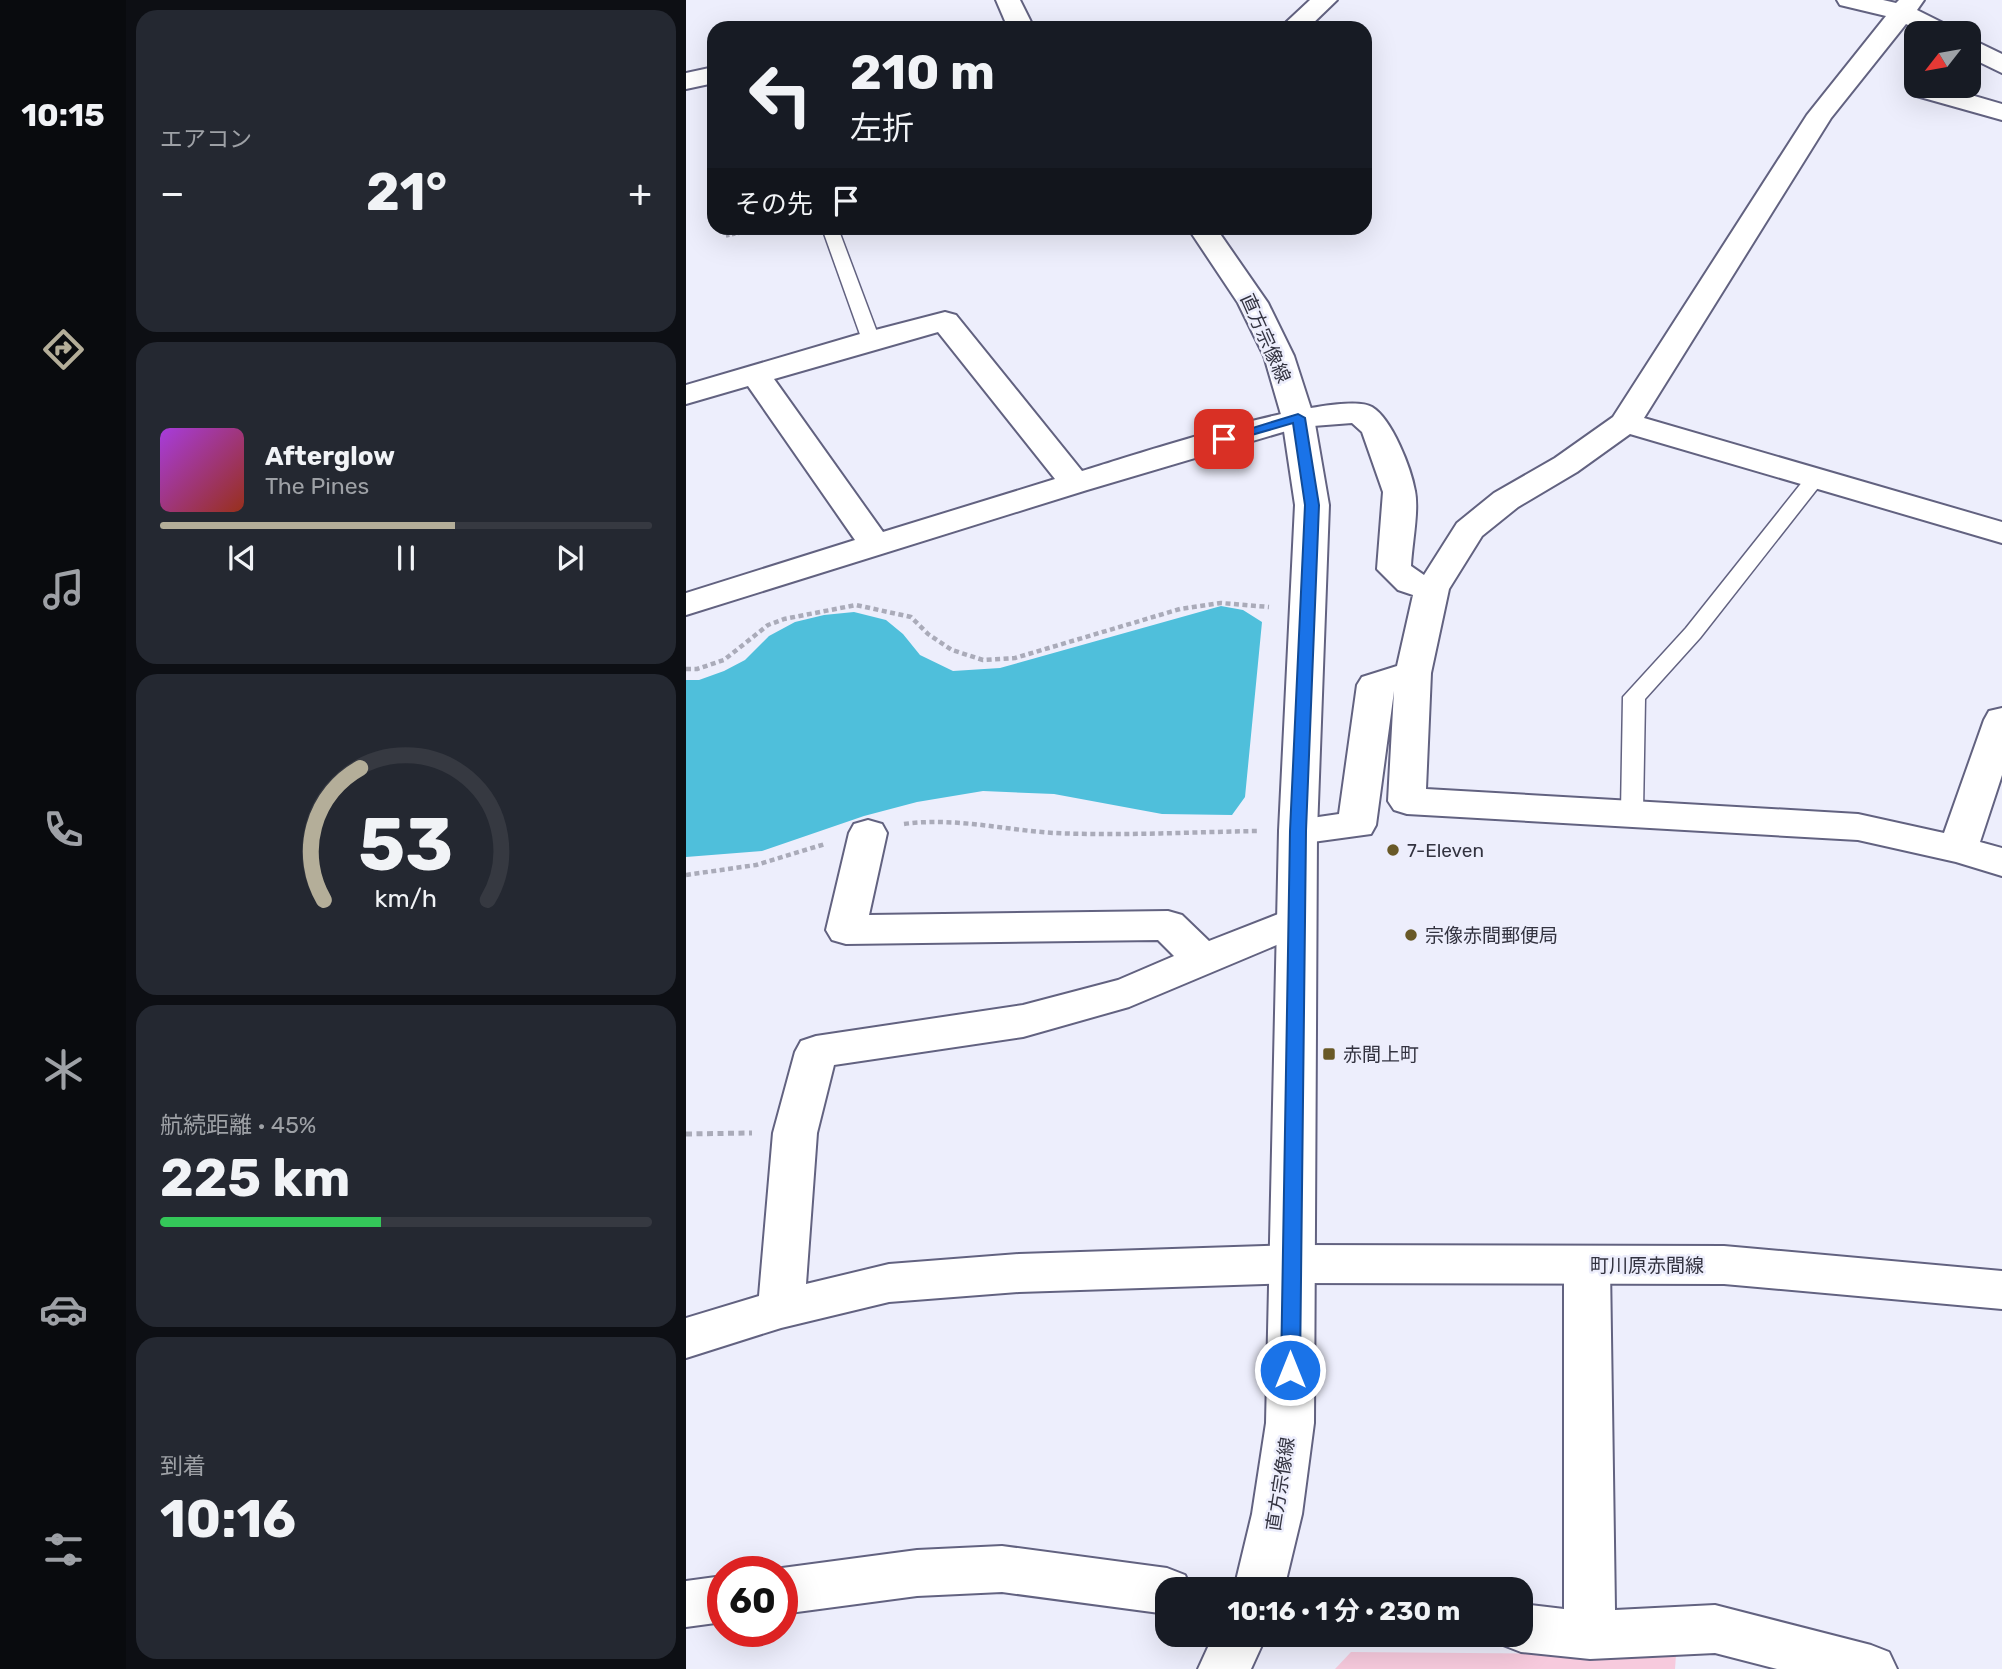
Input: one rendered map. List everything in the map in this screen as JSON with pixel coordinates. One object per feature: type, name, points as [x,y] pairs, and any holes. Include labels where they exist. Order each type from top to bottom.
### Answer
[{"type":"street","points":[[1008,0],[1018,21]]},
{"type":"street","points":[[1301,21],[1325,0]]},
{"type":"street","points":[[1849,0],[1907,6],[1928,21]]},
{"type":"street","points":[[1907,6],[1820,115],[1625,424],[1566,465],[1506,500],[1469,530],[1432,589],[1413,673],[1407,802],[1632,812],[1858,827],[1958,849],[2002,862]]},
{"type":"street","points":[[1981,54],[2002,65]]},
{"type":"street","points":[[686,81],[707,76]]},
{"type":"street","points":[[686,90],[686,97]]},
{"type":"street","points":[[1953,98],[2002,112]]},
{"type":"street","name":"直方宗像線","points":[[1207,235],[1253,303],[1279,356],[1298,418],[1312,505],[1298,831],[1290,1423],[1277,1514],[1262,1577]]},
{"type":"street","points":[[686,395],[870,340],[945,321],[1075,482]]},
{"type":"street","points":[[756,375],[876,546]]},
{"type":"street","points":[[686,604],[1075,482],[1298,418],[1360,413],[1377,429],[1399,492],[1394,569],[1410,582],[1432,589]]},
{"type":"street","points":[[1625,424],[2002,533]]},
{"type":"street","points":[[1298,831],[1357,825],[1375,685],[1413,673]]},
{"type":"street","points":[[1958,849],[2002,720]]},
{"type":"street","points":[[868,832],[846,930],[1168,925],[1204,961]]},
{"type":"street","points":[[781,1309],[795,1133],[816,1052],[1023,1021],[1129,992],[1296,921]]},
{"type":"street","name":"町川原赤間線","points":[[686,1338],[781,1309],[889,1283],[1019,1273],[1291,1264],[1724,1265],[2002,1290]]},
{"type":"street","points":[[1587,1265],[1590,1635]]},
{"type":"street","points":[[798,1589],[917,1573],[1002,1569],[1155,1589]]},
{"type":"street","points":[[686,1604],[707,1602]]},
{"type":"street","points":[[1533,1629],[1590,1635],[1716,1629],[1871,1669]]},
{"type":"street","points":[[1224,1669],[1235,1647]]},
{"type":"lane","points":[[832,235],[870,340]]},
{"type":"lane","points":[[1632,812],[1633,697],[1693,633],[1814,480]]},
{"type":"path","points":[[726,236],[731,235]]},
{"type":"path","points":[[686,669],[697,669],[724,660],[768,625],[784,618],[856,605],[911,617],[928,634],[952,650],[983,660],[1014,658],[1180,609],[1221,603],[1306,611]]},
{"type":"path","points":[[686,875],[718,874],[766,864],[829,842],[923,820],[1039,832],[1298,831]]},
{"type":"path","points":[[686,1134],[795,1133]]},
{"type":"shaded area","points":[[1351,1652],[1676,1655],[1675,1669],[1335,1669]]},
{"type":"water","points":[[1221,606],[1243,610],[1262,622],[1245,797],[1232,815],[1162,814],[1054,794],[983,791],[917,802],[864,816],[762,851],[686,857],[686,680],[699,680],[745,660],[769,636],[795,622],[854,612],[886,620],[903,634],[920,655],[953,671],[1000,668]]},
{"type":"place","name":"7-Eleven","points":[[1393,850]]},
{"type":"place","name":"宗像赤間郵便局","points":[[1411,935]]},
{"type":"place","name":"赤間上町","points":[[1329,1054]]},
{"type":"route","points":[[1224,439],[1298,418],[1312,505],[1298,831],[1290,1370]]}]
